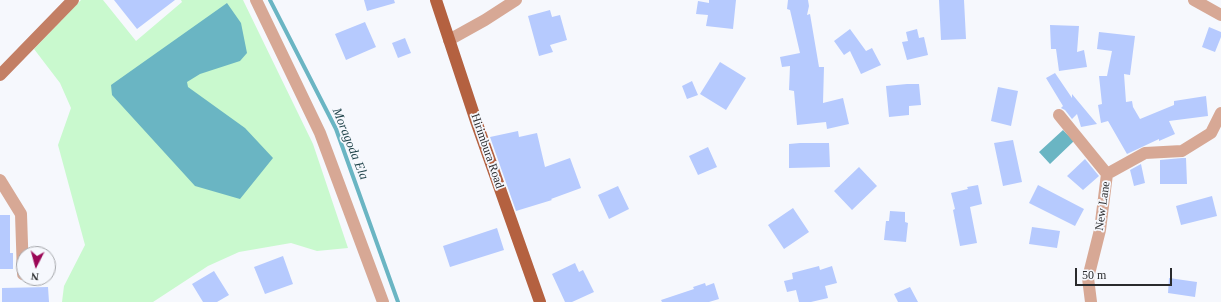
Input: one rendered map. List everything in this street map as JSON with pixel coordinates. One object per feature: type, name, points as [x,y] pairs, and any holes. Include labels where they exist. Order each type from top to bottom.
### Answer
[{"type":"main road","points":[[0,75],[73,0]]},
{"type":"main road","name":"Hirimbura Road","points":[[436,0],[478,128],[540,302]]},
{"type":"street","points":[[256,0],[320,132],[383,302]]},
{"type":"street","points":[[449,40],[485,20],[516,0]]},
{"type":"street","points":[[1194,0],[1221,14]]},
{"type":"street","name":"New Lane","points":[[1091,302],[1088,278],[1100,230],[1107,174],[1145,153],[1182,151],[1211,133],[1221,113]]},
{"type":"street","points":[[1059,116],[1107,174]]},
{"type":"street","points":[[0,180],[21,214],[22,246]]},
{"type":"green space","points":[[81,0],[103,0],[136,41],[182,2],[181,0],[243,0],[313,144],[348,248],[317,251],[291,243],[239,252],[208,266],[153,302],[62,302],[64,286],[85,245],[58,145],[71,108],[60,83],[34,49]]},
{"type":"water","points":[[227,3],[241,23],[247,53],[240,61],[200,74],[187,82],[188,87],[245,128],[273,158],[240,199],[195,186],[112,95],[111,85]]},
{"type":"water","points":[[1063,130],[1074,141],[1050,164],[1039,152]]},
{"type":"building","points":[[114,0],[175,0],[137,29]]},
{"type":"building","points":[[364,0],[394,0],[395,3],[367,11]]},
{"type":"building","points":[[709,0],[736,0],[733,29],[706,26],[708,15],[696,14],[698,1],[709,3]]},
{"type":"building","points":[[788,0],[808,0],[809,6],[807,15],[810,14],[819,67],[824,67],[823,103],[843,98],[849,124],[827,129],[826,122],[797,125],[794,91],[789,90],[790,66],[782,67],[780,57],[800,53],[790,10],[787,9]]},
{"type":"building","points":[[939,0],[964,0],[966,39],[941,40]]},
{"type":"building","points":[[550,10],[552,17],[560,15],[567,40],[550,45],[553,52],[539,56],[528,16]]},
{"type":"building","points":[[365,22],[376,47],[346,60],[335,34]]},
{"type":"building","points":[[1050,25],[1079,26],[1077,52],[1084,50],[1087,67],[1059,71],[1056,49],[1051,49]]},
{"type":"building","points":[[1209,27],[1221,32],[1221,37],[1215,52],[1202,47]]},
{"type":"building","points":[[850,29],[866,51],[872,48],[881,65],[861,74],[850,51],[844,55],[834,41]]},
{"type":"building","points":[[917,29],[919,38],[924,37],[928,55],[907,60],[902,42],[908,41],[906,32]]},
{"type":"building","points":[[1099,32],[1135,36],[1130,75],[1124,74],[1126,102],[1132,101],[1133,107],[1140,119],[1174,105],[1174,101],[1206,96],[1208,116],[1169,121],[1175,134],[1159,141],[1159,139],[1127,154],[1108,121],[1101,123],[1098,105],[1102,104],[1099,76],[1107,76],[1112,51],[1097,49]]},
{"type":"building","points":[[405,38],[411,53],[398,58],[392,43]]},
{"type":"building","points":[[720,62],[746,78],[726,110],[700,94]]},
{"type":"building","points":[[1055,73],[1072,98],[1072,94],[1097,124],[1081,127],[1077,114],[1072,119],[1065,110],[1061,108],[1063,106],[1046,78]]},
{"type":"building","points":[[692,81],[698,95],[687,99],[682,86]]},
{"type":"building","points":[[919,84],[921,105],[909,106],[909,115],[889,117],[886,86]]},
{"type":"building","points":[[998,87],[1018,91],[1011,126],[991,121]]},
{"type":"building","points":[[518,131],[519,137],[537,133],[545,167],[570,158],[581,188],[551,199],[552,200],[516,211],[490,137]]},
{"type":"building","points":[[1013,140],[1022,182],[1003,186],[994,143]]},
{"type":"building","points":[[829,143],[830,167],[789,168],[789,144]]},
{"type":"building","points":[[708,147],[717,167],[698,175],[689,156]]},
{"type":"building","points":[[1186,158],[1187,184],[1160,184],[1160,160]]},
{"type":"building","points":[[1085,159],[1099,176],[1083,190],[1067,176]]},
{"type":"building","points":[[1141,164],[1145,183],[1134,186],[1130,170]]},
{"type":"building","points":[[859,167],[877,186],[852,210],[834,191]]},
{"type":"building","points":[[978,185],[982,204],[970,207],[977,243],[960,246],[953,210],[955,209],[951,193],[968,189],[967,187]]},
{"type":"building","points":[[1038,185],[1084,209],[1075,226],[1029,203]]},
{"type":"building","points":[[618,186],[629,209],[609,219],[598,195]]},
{"type":"building","points":[[1212,196],[1217,216],[1181,225],[1176,206]]},
{"type":"building","points":[[793,208],[809,232],[784,249],[768,225]]},
{"type":"building","points":[[890,211],[905,212],[905,222],[908,223],[906,242],[884,240],[886,221],[889,221]]},
{"type":"building","points":[[0,215],[10,215],[10,253],[13,253],[13,269],[0,269]]},
{"type":"building","points":[[1032,227],[1060,231],[1057,248],[1029,244]]},
{"type":"building","points":[[497,228],[504,250],[450,267],[443,246]]},
{"type":"building","points":[[283,256],[293,284],[265,294],[254,267]]},
{"type":"building","points":[[575,263],[579,272],[583,270],[594,292],[572,302],[565,302],[552,274]]},
{"type":"building","points":[[819,266],[820,270],[832,266],[837,283],[825,286],[828,298],[811,302],[799,302],[796,290],[787,292],[784,281],[793,279],[792,273]]},
{"type":"building","points":[[214,271],[229,295],[217,302],[203,302],[192,284]]},
{"type":"building","points":[[1169,278],[1197,282],[1195,297],[1168,293]]},
{"type":"building","points":[[705,283],[706,286],[714,283],[719,299],[709,302],[662,302],[661,300],[694,289],[693,287]]},
{"type":"building","points":[[48,287],[49,302],[2,302],[2,288]]},
{"type":"building","points":[[910,287],[918,302],[898,302],[894,294]]},
{"type":"waterway","name":"Moragoda Ela","points":[[270,0],[336,129],[398,302]]}]
